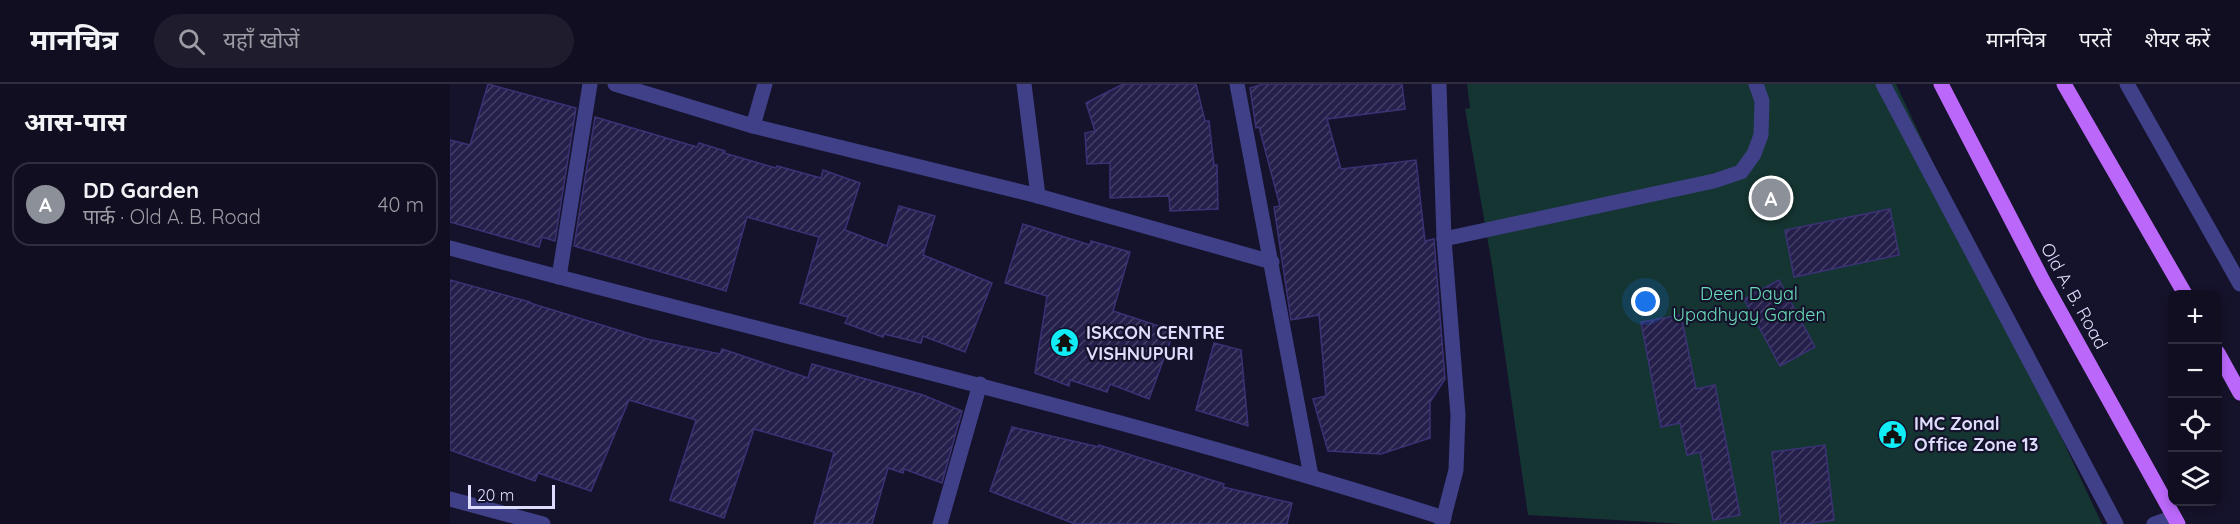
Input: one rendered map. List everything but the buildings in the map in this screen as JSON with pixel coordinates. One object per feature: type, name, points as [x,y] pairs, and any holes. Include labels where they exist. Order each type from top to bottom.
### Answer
[{"type":"main road","name":"Old A. B. Road","points":[[1941,84],[2043,281],[2176,520]]},
{"type":"main road","points":[[2064,84],[2183,290]]},
{"type":"main road","points":[[2222,362],[2240,393]]},
{"type":"street","points":[[559,277],[590,84]]},
{"type":"street","points":[[615,84],[753,126],[1038,196],[1272,262]]},
{"type":"street","points":[[753,126],[765,84]]},
{"type":"street","points":[[1024,84],[1038,196]]},
{"type":"street","points":[[1237,84],[1311,476]]},
{"type":"street","points":[[450,248],[981,384],[1311,476],[1443,521],[1456,470],[1458,415],[1444,239],[1438,84]]},
{"type":"street","points":[[1444,239],[1714,182],[1741,172],[1754,154],[1761,135],[1762,101],[1756,84]]},
{"type":"street","points":[[1883,84],[2116,524]]},
{"type":"street","points":[[2127,84],[2240,284]]},
{"type":"street","points":[[940,524],[981,384]]},
{"type":"street","points":[[450,499],[486,517],[543,524]]},
{"type":"street","points":[[2154,524],[2176,520]]},
{"type":"green space","name":"Deen Dayal Upadhyay Garden","points":[[1467,84],[1896,84],[2102,524],[1685,524],[1528,515],[1492,265],[1465,109],[1470,108]]},
{"type":"place","name":"DD Garden","points":[[1771,198]]},
{"type":"place","name":"ISKCON CENTRE VISHNUPURI","points":[[1065,343]]},
{"type":"place","name":"IMC Zonal Office Zone 13","points":[[1893,434]]}]
